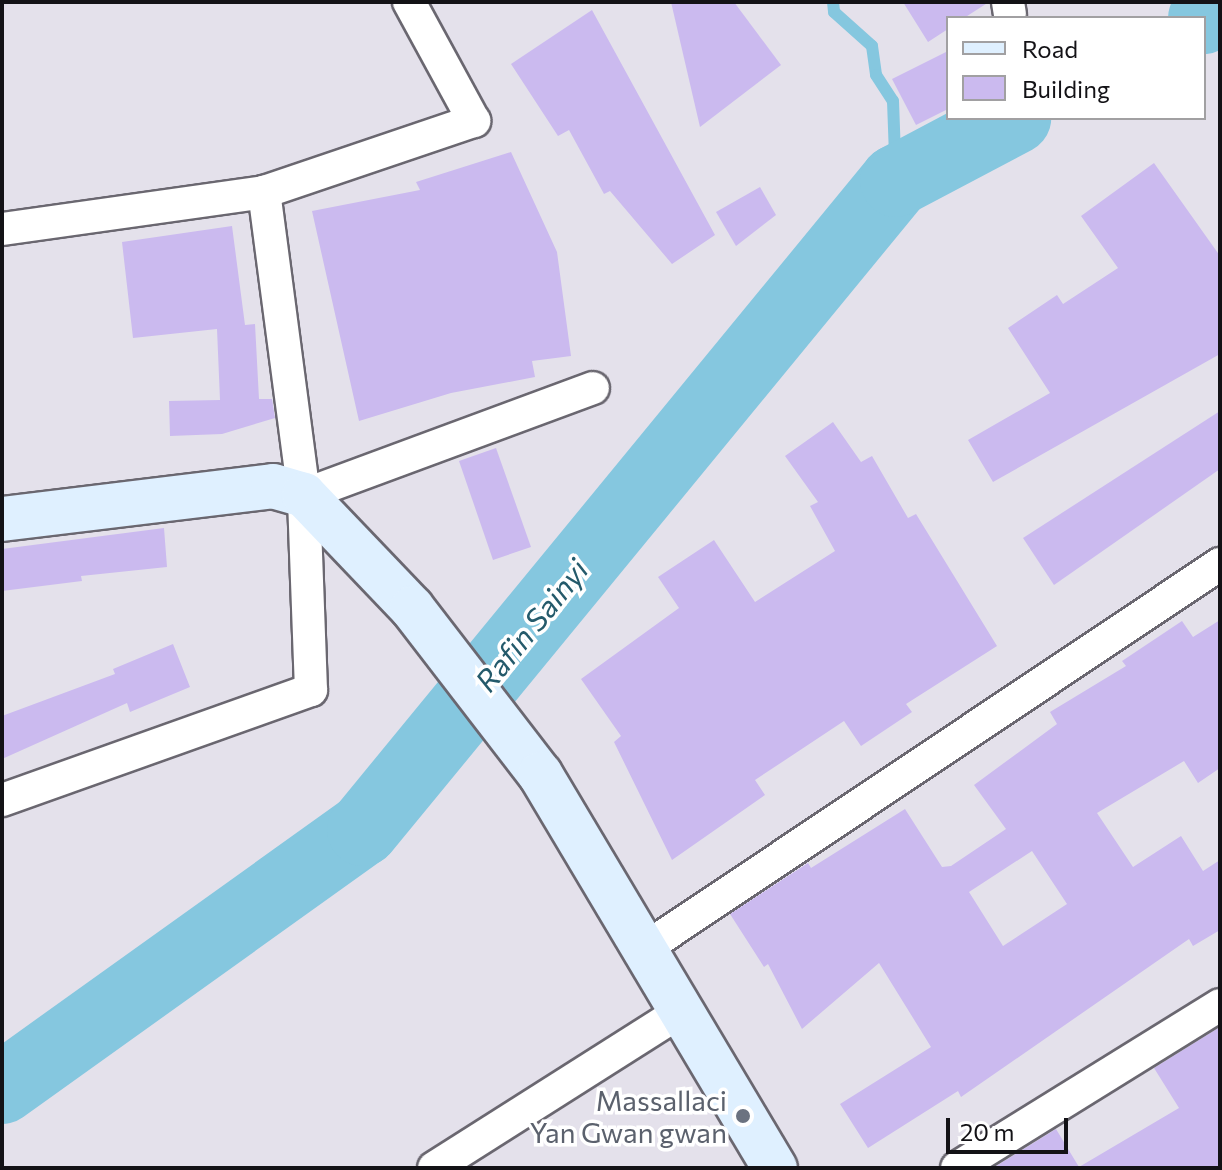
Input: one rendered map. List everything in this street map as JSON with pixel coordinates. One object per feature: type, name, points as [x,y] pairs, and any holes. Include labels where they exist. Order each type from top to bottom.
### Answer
[{"type":"street","points":[[2,229],[264,192],[474,121],[409,2]]},
{"type":"street","points":[[2,800],[311,690],[304,495],[264,192]]},
{"type":"street","points":[[304,495],[593,388]]},
{"type":"street","points":[[2,519],[273,486],[304,495],[412,608],[540,774],[775,1168]]},
{"type":"street","points":[[644,949],[1220,564]]},
{"type":"street","points":[[957,1168],[1220,1005]]},
{"type":"street","points":[[434,1168],[681,1011]]},
{"type":"building","points":[[671,2],[734,2],[781,65],[700,127]]},
{"type":"building","points":[[903,2],[989,2],[967,16],[946,16],[946,30],[928,42]]},
{"type":"building","points":[[592,10],[715,235],[672,264],[610,191],[604,194],[569,130],[558,136],[511,64]]},
{"type":"building","points":[[946,52],[946,110],[916,125],[892,79]]},
{"type":"building","points":[[511,152],[557,252],[571,356],[532,361],[535,377],[451,393],[359,421],[312,211],[420,190],[416,182]]},
{"type":"building","points":[[1154,163],[1220,256],[1220,354],[993,482],[968,440],[1050,393],[1008,328],[1057,295],[1063,304],[1118,268],[1081,216]]},
{"type":"building","points":[[760,187],[776,215],[736,246],[716,212]]},
{"type":"building","points":[[232,226],[245,325],[255,324],[259,399],[272,399],[275,418],[222,434],[170,436],[169,401],[220,400],[217,329],[133,338],[122,242]]},
{"type":"building","points":[[1220,411],[1220,469],[1054,585],[1023,538]]},
{"type":"building","points":[[833,422],[861,462],[872,456],[908,518],[916,514],[997,646],[906,704],[912,712],[861,746],[844,721],[755,780],[765,795],[672,860],[614,742],[621,736],[581,679],[679,608],[658,577],[714,540],[755,602],[835,551],[810,506],[818,502],[785,456]]},
{"type":"building","points":[[496,448],[531,547],[493,560],[459,461]]},
{"type":"building","points":[[164,528],[167,567],[81,576],[82,581],[2,591],[2,549]]},
{"type":"building","points":[[1220,620],[1220,768],[1198,783],[1184,761],[1097,813],[1133,867],[1181,836],[1203,871],[1220,860],[1220,930],[1193,946],[1189,939],[961,1097],[958,1091],[868,1148],[840,1104],[931,1047],[879,963],[802,1029],[768,964],[764,967],[730,914],[808,863],[811,868],[905,809],[942,867],[951,866],[1006,829],[974,785],[1057,724],[1050,712],[1126,666],[1122,661],[1182,621],[1193,637]],"holes":[[[1032,851],[1067,904],[1003,946],[969,892]]]},
{"type":"building","points":[[173,644],[190,687],[130,712],[127,703],[2,759],[2,716],[115,674],[113,669]]},
{"type":"building","points":[[1220,1027],[1220,1168],[993,1168],[1056,1129],[1079,1167],[1179,1108],[1154,1068]]},
{"type":"waterway","points":[[833,2],[834,12],[872,46],[876,75],[893,101],[896,181]]},
{"type":"waterway","name":"Rafin Sainyi","points":[[1206,17],[1220,10]]},
{"type":"waterway","name":"Rafin Sainyi","points":[[2,1088],[363,830],[896,181],[1011,120]]},
{"type":"place","name":"Massallaci Yan Gwan gwan","points":[[743,1116]]}]
